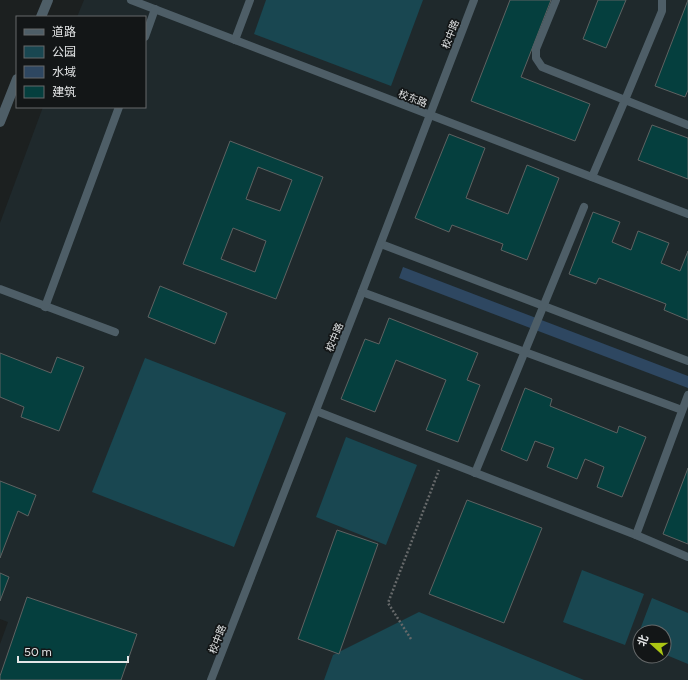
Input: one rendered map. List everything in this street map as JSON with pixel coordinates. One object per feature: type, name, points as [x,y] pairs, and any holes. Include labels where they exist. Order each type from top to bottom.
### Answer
[{"type":"street","points":[[42,16],[48,0]]},
{"type":"street","points":[[0,122],[16,82]]},
{"type":"lane","name":"校东路","points":[[131,0],[688,214]]},
{"type":"lane","points":[[234,40],[250,0]]},
{"type":"lane","name":"校中路","points":[[211,680],[381,244],[474,0]]},
{"type":"lane","points":[[556,0],[536,49],[536,58],[542,67],[688,125]]},
{"type":"lane","points":[[592,177],[662,11],[662,0]]},
{"type":"lane","points":[[146,34],[155,9]]},
{"type":"lane","points":[[45,307],[119,108]]},
{"type":"lane","points":[[475,473],[584,207]]},
{"type":"lane","points":[[381,244],[688,361]]},
{"type":"lane","points":[[0,289],[115,332]]},
{"type":"lane","points":[[362,292],[682,410]]},
{"type":"lane","points":[[636,535],[688,396]]},
{"type":"lane","points":[[316,410],[636,535],[688,557]]},
{"type":"path","points":[[411,639],[388,603],[442,460]]},
{"type":"shaded area","points":[[84,0],[688,0],[688,680],[0,680],[0,644],[8,622],[0,619],[0,223],[43,108],[146,108],[146,16],[77,16]]},
{"type":"green space","points":[[266,0],[423,0],[391,86],[254,34]]},
{"type":"green space","points":[[145,358],[286,413],[234,547],[92,492]]},
{"type":"green space","points":[[346,437],[417,465],[386,545],[316,517]]},
{"type":"green space","points":[[582,570],[644,594],[625,645],[563,622]]},
{"type":"green space","points":[[652,598],[688,613],[688,664],[672,657],[672,624],[642,624]]},
{"type":"green space","points":[[419,612],[584,680],[324,680],[333,655]]},
{"type":"water","points":[[403,267],[688,376],[688,388],[399,278]]},
{"type":"building","points":[[510,0],[551,0],[521,77],[590,104],[575,141],[471,101]]},
{"type":"building","points":[[598,0],[626,0],[606,48],[583,39]]},
{"type":"building","points":[[688,0],[688,90],[685,97],[655,86]]},
{"type":"building","points":[[652,125],[688,138],[688,179],[638,160]]},
{"type":"building","points":[[449,134],[485,148],[466,198],[508,214],[527,165],[559,178],[527,260],[501,250],[503,244],[452,225],[449,232],[415,218]]},
{"type":"building","points":[[230,141],[323,177],[276,299],[183,264]],"holes":[[[258,167],[292,180],[280,211],[246,199]],[[233,228],[266,241],[255,272],[221,259]]]},
{"type":"building","points":[[593,212],[620,222],[612,242],[631,250],[638,231],[669,243],[661,263],[680,271],[688,251],[688,320],[664,310],[666,304],[599,278],[596,284],[569,274]]},
{"type":"building","points":[[160,286],[227,313],[215,344],[148,317]]},
{"type":"building","points":[[389,318],[478,353],[467,380],[480,385],[458,442],[426,430],[446,380],[396,360],[375,412],[341,399],[365,339],[379,344]]},
{"type":"building","points":[[0,353],[51,373],[57,357],[84,367],[59,431],[21,417],[24,407],[0,397]]},
{"type":"building","points":[[525,388],[552,399],[550,406],[617,433],[619,426],[646,437],[622,497],[597,487],[604,467],[585,459],[577,479],[547,467],[554,448],[535,441],[527,461],[501,450]]},
{"type":"building","points":[[688,468],[688,544],[663,534]]},
{"type":"building","points":[[0,481],[36,495],[28,516],[18,511],[0,558]]},
{"type":"building","points":[[467,500],[542,528],[504,623],[429,594]]},
{"type":"building","points":[[337,530],[378,544],[339,654],[298,639]]},
{"type":"building","points":[[0,573],[9,577],[0,601]]},
{"type":"building","points":[[27,597],[137,634],[121,680],[0,680],[0,676]]}]
